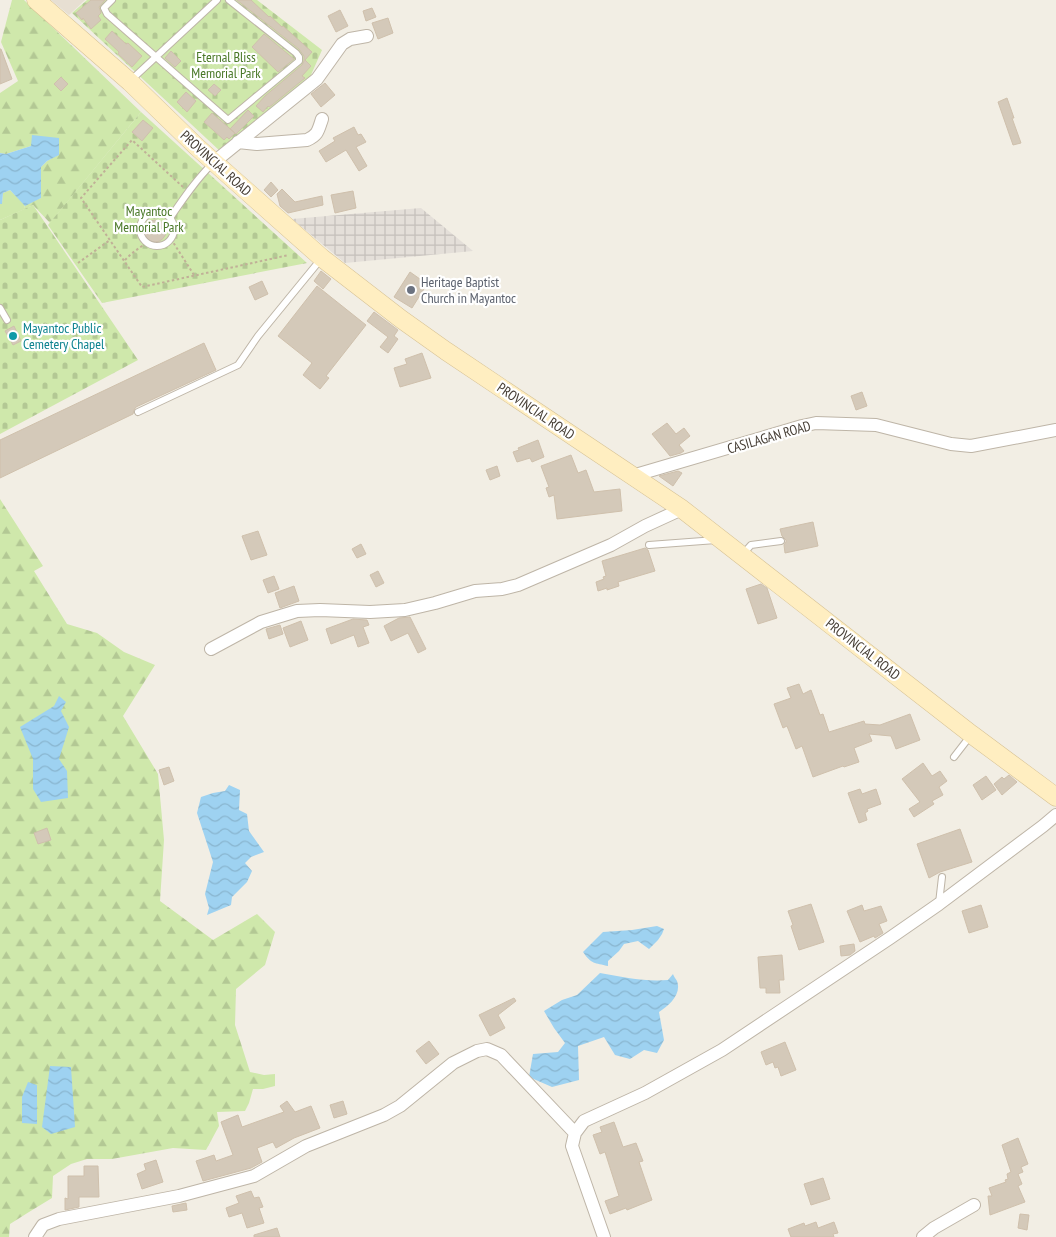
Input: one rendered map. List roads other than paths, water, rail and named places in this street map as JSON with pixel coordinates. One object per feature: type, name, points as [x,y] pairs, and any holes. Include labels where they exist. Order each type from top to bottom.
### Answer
[{"type":"main road","name":"PROVINCIAL ROAD","points":[[36,0],[130,82],[214,162],[322,258],[438,346],[682,509],[971,734],[1056,796]]},
{"type":"street","points":[[214,162],[317,79],[342,44],[350,39],[366,36]]},
{"type":"street","points":[[238,142],[257,144],[307,140],[314,137],[322,119]]},
{"type":"street","name":"CASILAGAN ROAD","points":[[632,476],[816,423],[876,425],[951,444],[971,446],[1056,430]]},
{"type":"street","points":[[210,649],[261,622],[297,611],[370,612],[405,610],[475,591],[502,589],[518,585],[610,545],[644,526],[682,509]]},
{"type":"street","points":[[604,1237],[572,1146],[574,1133],[584,1121],[644,1093],[722,1050],[939,904],[1043,826],[1056,814]]},
{"type":"street","points":[[35,1237],[43,1226],[59,1219],[179,1196],[254,1176],[306,1146],[384,1115],[400,1106],[453,1064],[477,1051],[487,1049],[501,1055],[574,1133]]},
{"type":"street","points":[[923,1237],[934,1228],[974,1205]]},
{"type":"lane","points":[[112,0],[104,8],[107,14],[228,120],[299,60],[296,53],[229,0]]},
{"type":"lane","points":[[130,82],[217,0]]},
{"type":"lane","points":[[170,218],[188,192],[214,162]]},
{"type":"lane","points":[[160,212],[170,218],[174,228],[171,239],[162,246],[151,246],[146,243],[142,238],[139,227],[144,217],[149,213],[160,212]]},
{"type":"lane","points":[[138,412],[238,365],[258,336],[322,258]]},
{"type":"lane","points":[[0,308],[7,320]]},
{"type":"lane","points":[[649,545],[722,539]]},
{"type":"lane","points":[[742,555],[751,545],[781,541]]},
{"type":"lane","points":[[954,757],[971,734]]},
{"type":"lane","points":[[939,904],[942,877]]},
{"type":"water","points":[[32,135],[59,138],[59,155],[47,161],[41,167],[41,198],[25,206],[10,190],[3,193],[2,204],[0,204],[0,153],[6,154],[31,146]]},
{"type":"water","points":[[59,696],[66,702],[61,711],[69,727],[59,759],[67,771],[68,798],[41,802],[33,789],[33,759],[20,727],[54,706]]},
{"type":"water","points":[[229,785],[240,790],[239,810],[247,814],[249,831],[264,852],[251,857],[245,863],[252,871],[247,882],[232,897],[231,905],[207,915],[209,908],[205,894],[213,862],[197,813],[201,797],[225,791]]},
{"type":"water","points":[[657,926],[664,929],[658,940],[649,949],[638,941],[624,944],[608,961],[608,966],[591,961],[583,952],[603,932]]},
{"type":"water","points":[[600,973],[651,980],[668,980],[673,974],[677,981],[678,990],[674,999],[659,1012],[664,1040],[657,1053],[644,1050],[630,1059],[615,1055],[604,1037],[578,1046],[579,1080],[552,1087],[529,1077],[533,1054],[558,1052],[565,1043],[544,1011],[562,1000],[577,995]]},
{"type":"water","points":[[50,1066],[71,1067],[75,1127],[51,1134],[42,1127]]},
{"type":"water","points":[[28,1082],[37,1085],[37,1124],[22,1123],[22,1097]]},
{"type":"place","name":"Heritage Baptist Church in Mayantoc","points":[[411,290]]},
{"type":"place","name":"Mayantoc Public Cemetery Chapel","points":[[13,336]]},
{"type":"park label","name":"Eternal Bliss Memorial Park","points":[[226,66]]},
{"type":"park label","name":"Mayantoc Memorial Park","points":[[149,220]]}]
